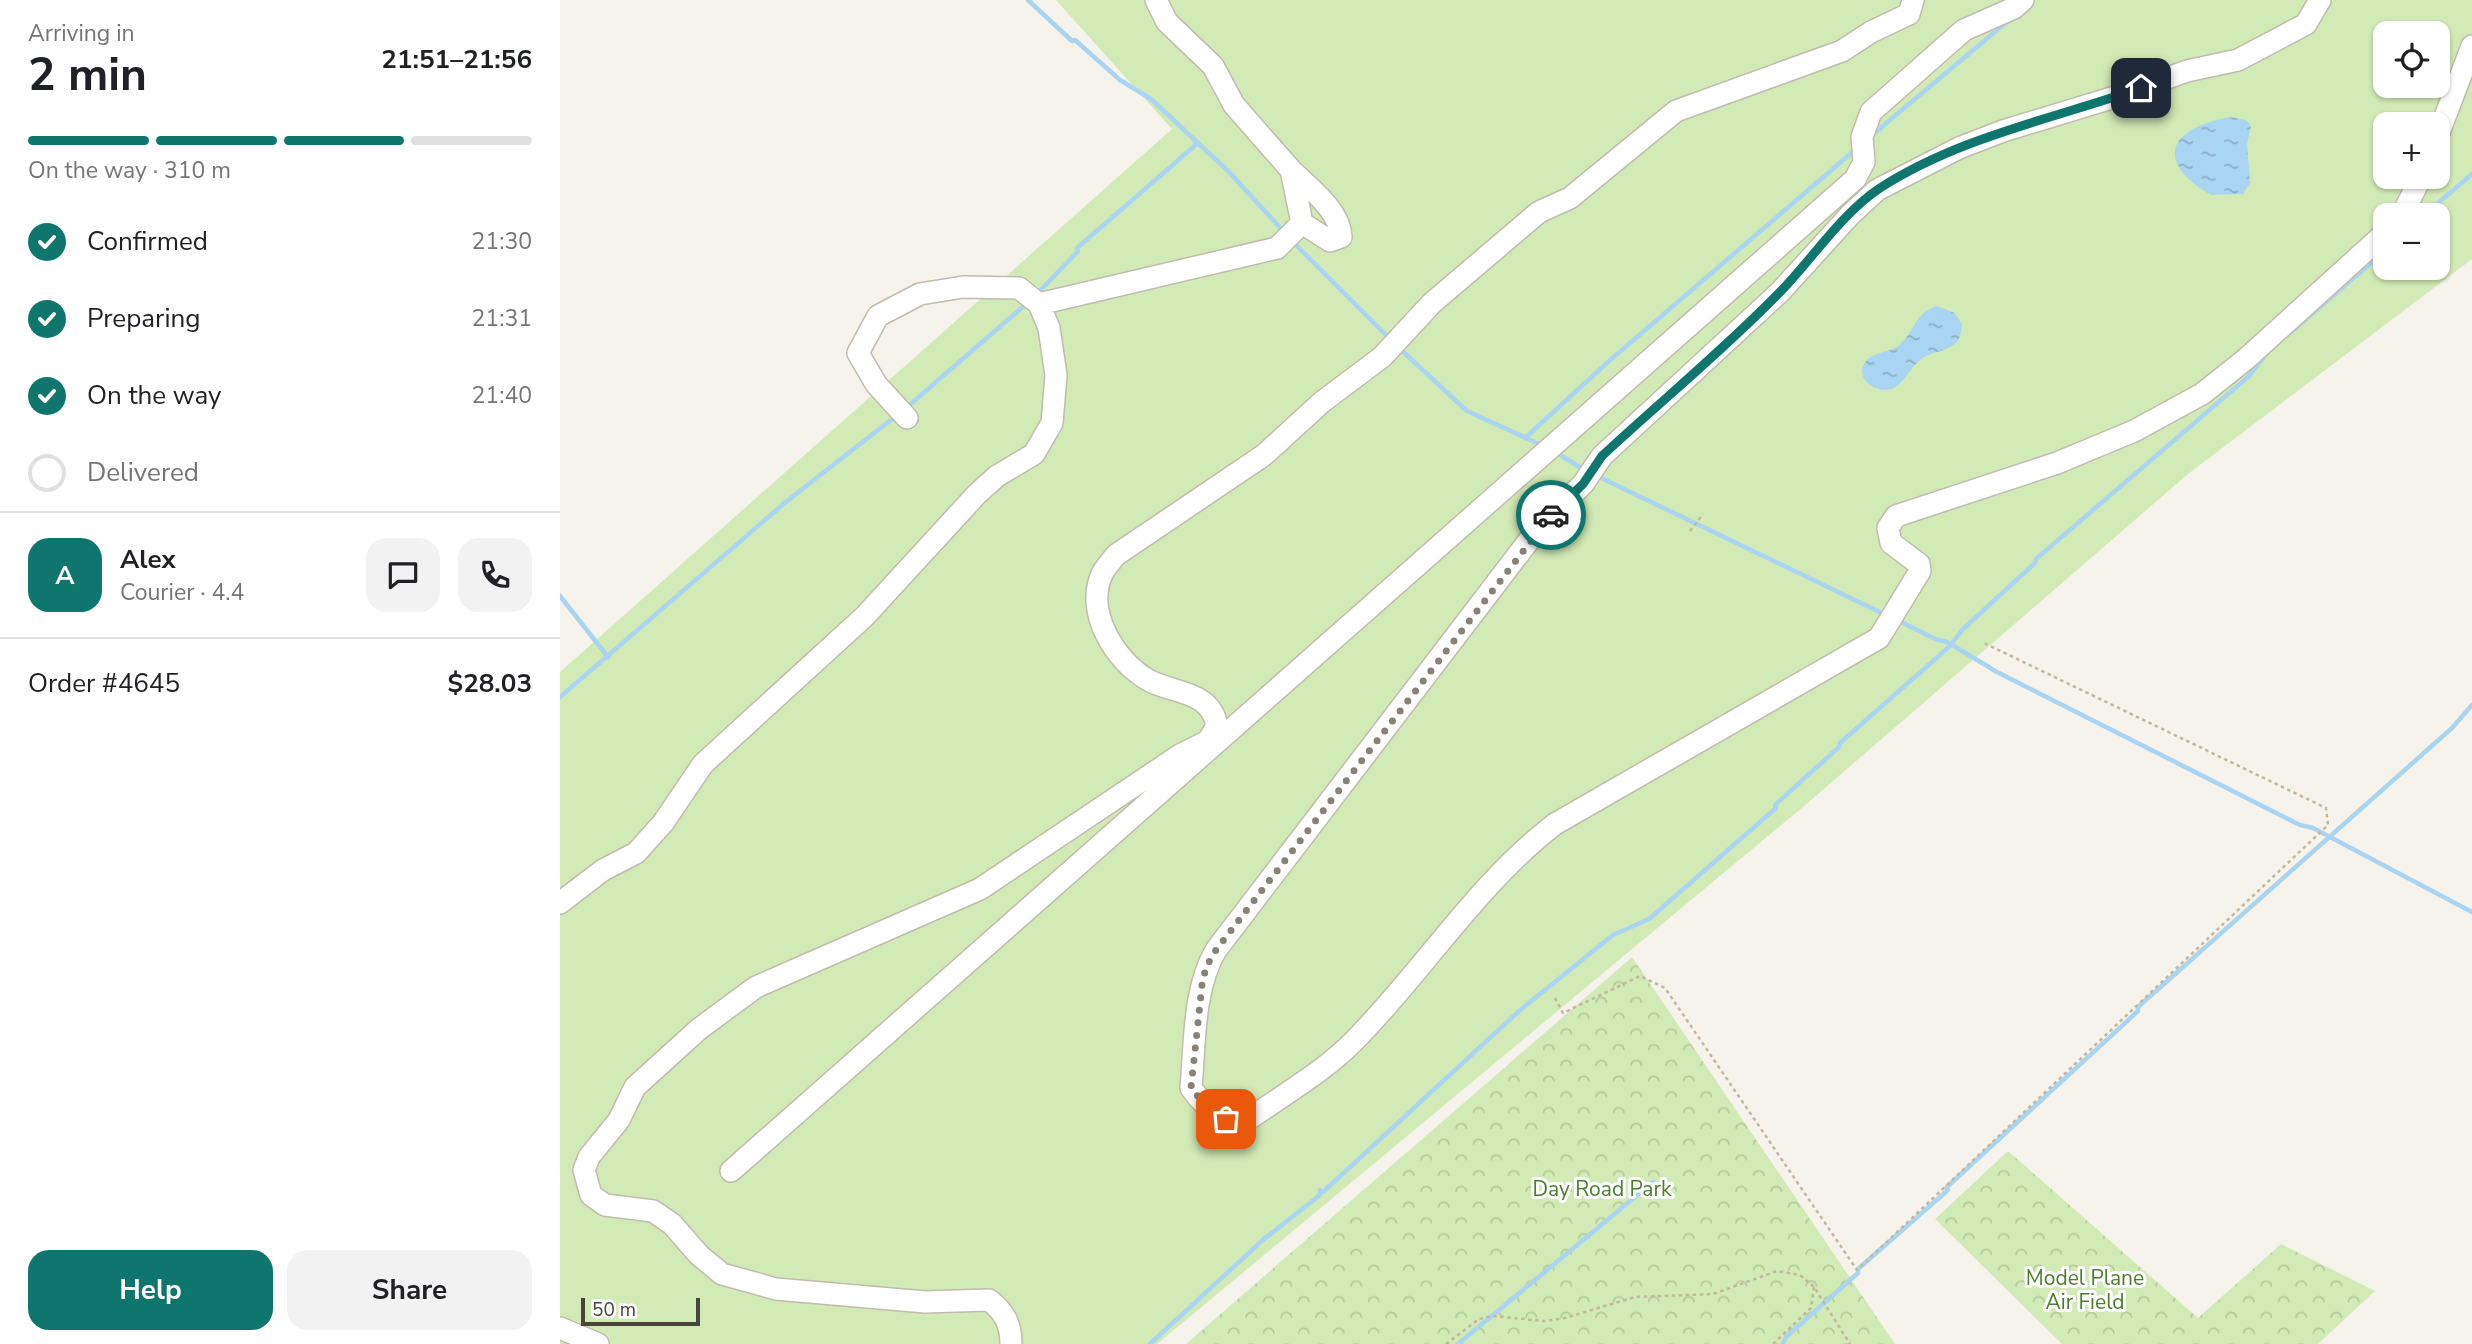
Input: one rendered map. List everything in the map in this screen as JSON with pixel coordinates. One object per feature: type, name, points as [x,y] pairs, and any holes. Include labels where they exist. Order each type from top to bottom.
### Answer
[{"type":"lane","points":[[1156,0],[1167,23],[1213,66],[1234,105],[1322,201],[1341,227],[1341,237],[1330,241],[1299,226]]},
{"type":"lane","points":[[1011,1344],[1011,1330],[1006,1317],[989,1300],[925,1302],[776,1289],[722,1274],[699,1255],[672,1224],[653,1211],[605,1205],[592,1195],[584,1170],[589,1157],[619,1119],[635,1087],[699,1029],[757,987],[980,890],[1180,755],[1208,741],[1217,726],[1215,714],[1196,695],[1151,681],[1130,667],[1113,648],[1101,622],[1097,598],[1102,573],[1116,555],[1265,455],[1322,402],[1384,354],[1432,303],[1539,212],[1570,198],[1676,111],[1842,51],[1871,32],[1909,14],[1913,0]]},
{"type":"lane","points":[[731,1171],[1855,179],[1864,162],[1862,137],[1871,112],[1964,30],[2014,8],[2023,0]]},
{"type":"lane","points":[[2320,0],[2306,24],[2238,60],[2187,71],[1959,148],[1877,190],[1850,215],[1780,292],[1602,456],[1585,482],[1541,526],[1211,958],[1202,985],[1191,1088],[1212,1113],[1238,1122],[1252,1118],[1353,1043],[1524,847],[1555,824],[1879,638],[1920,571],[1919,564],[1891,543],[1888,528],[1896,516],[2057,463],[2134,431],[2202,394],[2246,359],[2373,244]]},
{"type":"lane","points":[[2447,112],[2472,47]]},
{"type":"lane","points":[[1291,170],[1299,226]]},
{"type":"lane","points":[[1039,304],[1262,253],[1281,244],[1299,226]]},
{"type":"lane","points":[[560,903],[603,870],[636,853],[663,823],[703,764],[865,616],[977,494],[997,476],[1034,454],[1052,423],[1056,375],[1049,328],[1039,304],[1019,288],[963,287],[920,294],[878,316],[858,353],[876,384],[902,413]]},
{"type":"lane","points":[[560,1328],[598,1344]]},
{"type":"path","points":[[1690,531],[1703,514]]},
{"type":"path","points":[[1555,998],[1563,1013],[1640,976],[1665,988],[1857,1270],[2328,825],[2326,808],[1984,643]]},
{"type":"path","points":[[1446,1344],[1479,1320],[1492,1316],[1545,1321],[1565,1318],[1635,1297],[1713,1294],[1777,1271],[1800,1275],[1814,1287],[1850,1344]]},
{"type":"path","points":[[1773,1344],[1811,1308],[1814,1287]]},
{"type":"green space","points":[[1056,0],[2472,0],[2472,259],[2450,276],[2450,203],[2373,203],[2373,280],[2444,280],[2188,474],[1803,807],[1157,1344],[560,1344],[560,672],[1172,129]]},
{"type":"green space","name":"Day Road Park","points":[[1632,957],[1895,1344],[1186,1344]]},
{"type":"green space","name":"Model Plane Air Field","points":[[2008,1151],[2198,1318],[2281,1244],[2375,1291],[2318,1344],[2062,1344],[1935,1219]]},
{"type":"water","points":[[2230,117],[2246,120],[2251,126],[2247,144],[2250,183],[2243,194],[2211,195],[2192,182],[2181,170],[2175,158],[2176,147],[2182,137],[2193,129]]},
{"type":"water","points":[[1937,306],[1955,313],[1962,325],[1958,340],[1920,360],[1894,388],[1882,390],[1870,385],[1862,370],[1867,360],[1897,347],[1923,314]]},
{"type":"waterway","points":[[1028,0],[1120,80],[1151,99],[1229,172],[1284,232]]},
{"type":"waterway","points":[[1871,136],[2009,20]]},
{"type":"waterway","points":[[1038,293],[1078,251],[1077,248],[1198,143]]},
{"type":"waterway","points":[[1525,438],[1608,362],[1856,149]]},
{"type":"waterway","points":[[2438,203],[2472,174]]},
{"type":"waterway","points":[[1292,241],[1390,339]]},
{"type":"waterway","points":[[2291,332],[2373,261]]},
{"type":"waterway","points":[[906,408],[1026,304]]},
{"type":"waterway","points":[[1398,347],[1467,411],[1539,444]]},
{"type":"waterway","points":[[1150,1344],[1264,1239],[1320,1195],[1320,1190],[1323,1192],[1519,1011],[1613,935],[1649,919],[1776,808],[1775,805],[1839,747],[1840,743],[1950,646],[1962,630],[2035,563],[2036,559],[2249,376],[2266,354]]},
{"type":"waterway","points":[[560,697],[787,501],[896,416]]},
{"type":"waterway","points":[[1557,453],[1586,471]]},
{"type":"waterway","points":[[1597,476],[1886,615]]},
{"type":"waterway","points":[[560,596],[608,657]]},
{"type":"waterway","points":[[1897,620],[1947,642],[1997,672],[2300,825],[2313,828],[2472,912]]},
{"type":"waterway","points":[[1783,1344],[1786,1337],[1948,1190],[1947,1187],[2138,1011],[2138,1007],[2452,728],[2472,705]]},
{"type":"waterway","points":[[1458,1344],[1653,1182]]},
{"type":"way so far","points":[[1226,1119],[1212,1113],[1191,1088],[1206,967],[1216,950],[1413,696],[1508,567],[1551,515]]},
{"type":"route","points":[[1551,515],[1583,484],[1602,456],[1780,292],[1850,215],[1877,190],[1959,148],[2003,131],[2141,88]]}]
